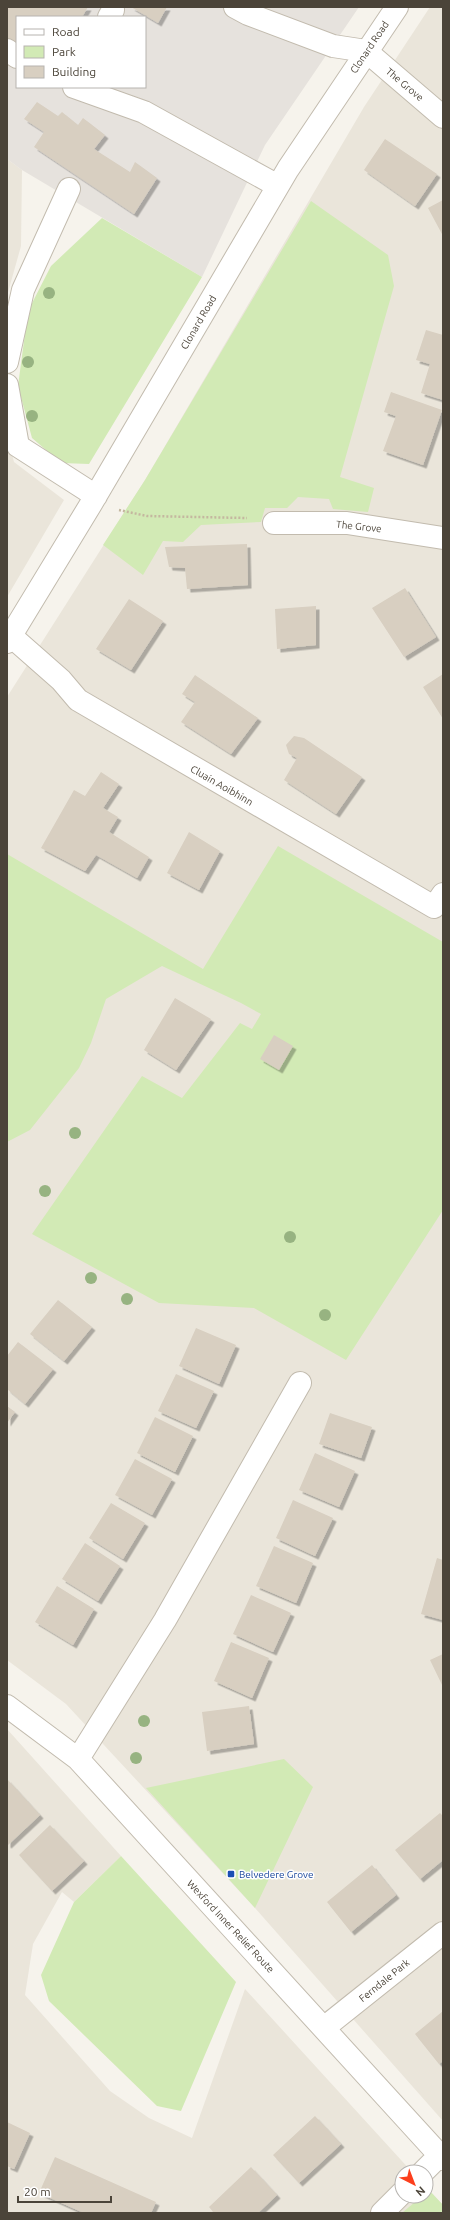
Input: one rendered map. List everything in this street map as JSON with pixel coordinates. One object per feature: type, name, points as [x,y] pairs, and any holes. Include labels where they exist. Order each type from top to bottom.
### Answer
[{"type":"street","points":[[235,7],[248,14],[333,46],[366,51]]},
{"type":"street","name":"Clonard Road","points":[[9,639],[94,500],[278,186],[396,7]]},
{"type":"street","points":[[7,50],[16,56]]},
{"type":"street","name":"The Grove","points":[[366,51],[443,116]]},
{"type":"street","points":[[77,88],[144,112],[278,186]]},
{"type":"street","points":[[7,362],[23,290],[69,189]]},
{"type":"street","points":[[7,385],[18,446],[94,500]]},
{"type":"street","name":"The Grove","points":[[274,523],[346,524],[443,538]]},
{"type":"street","name":"Cluain Aoibhinn","points":[[9,639],[61,680],[78,700],[84,704],[434,907],[443,894]]},
{"type":"street","points":[[78,1759],[165,1620],[300,1383]]},
{"type":"street","name":"Wexford Inner Relief Route","points":[[7,1706],[78,1759],[325,2027],[442,2157]]},
{"type":"street","name":"Ferndale Park","points":[[325,2027],[443,1933]]},
{"type":"street","points":[[433,2164],[442,2157]]},
{"type":"street","points":[[382,2213],[394,2201]]},
{"type":"path","points":[[94,500],[147,516],[257,518],[274,523]]},
{"type":"shaded area","points":[[7,7],[359,7],[265,145],[202,277],[22,170],[7,159]]},
{"type":"shaded area","points":[[430,7],[443,7],[443,2121],[255,1908],[66,1704],[7,1660],[7,697],[145,480],[364,107]]},
{"type":"shaded area","points":[[7,159],[22,170],[21,246],[7,296]]},
{"type":"shaded area","points":[[7,435],[14,462],[64,500],[7,597]]},
{"type":"shaded area","points":[[7,1729],[121,1856],[74,1902],[62,1892],[33,1944],[25,1995],[110,2091],[149,2118],[192,2138],[245,1989],[405,2164],[394,2164],[394,2204],[434,2204],[434,2195],[443,2205],[443,2213],[7,2213]]},
{"type":"green space","points":[[311,201],[388,255],[394,286],[340,477],[374,488],[368,512],[333,509],[329,499],[298,497],[287,508],[265,508],[261,522],[201,525],[183,542],[163,541],[143,575],[103,545],[145,480]]},
{"type":"green space","points":[[102,218],[202,277],[89,464],[61,463],[32,438],[18,386],[28,311],[51,266]]},
{"type":"green space","points":[[278,846],[443,942],[443,1210],[346,1360],[254,1308],[159,1303],[32,1234],[142,1076],[182,1098],[240,1023],[252,1029],[261,1014],[162,966],[106,999],[91,1043],[79,1068],[30,1130],[7,1142],[7,854],[203,969]]},
{"type":"green space","points":[[284,1759],[313,1787],[255,1908],[146,1788]]},
{"type":"green space","points":[[121,1856],[236,1982],[181,2111],[157,2106],[49,2001],[41,1975],[74,1902]]},
{"type":"green space","points":[[434,2195],[443,2205],[443,2213],[402,2213],[413,2204],[434,2204]]},
{"type":"building","points":[[7,7],[88,7],[83,16],[16,16],[16,45],[7,40]]},
{"type":"building","points":[[131,7],[167,7],[158,23]]},
{"type":"building","points":[[37,102],[58,116],[62,112],[78,125],[83,118],[105,135],[94,149],[130,172],[135,162],[157,178],[134,214],[34,147],[44,132],[24,119]]},
{"type":"building","points":[[385,139],[437,174],[415,206],[364,170]]},
{"type":"building","points":[[443,200],[443,236],[428,208]]},
{"type":"building","points":[[426,330],[443,335],[443,400],[421,393],[430,364],[416,360]]},
{"type":"building","points":[[391,392],[442,410],[423,465],[383,451],[396,416],[384,412]]},
{"type":"building","points":[[247,544],[248,585],[187,589],[185,568],[169,567],[165,547]]},
{"type":"building","points":[[405,588],[436,637],[404,657],[372,608]]},
{"type":"building","points":[[129,599],[163,621],[131,670],[96,649]]},
{"type":"building","points":[[316,606],[316,645],[277,649],[275,609]]},
{"type":"building","points":[[443,674],[443,719],[423,687]]},
{"type":"building","points":[[195,675],[258,718],[231,754],[181,722],[195,702],[182,694]]},
{"type":"building","points":[[294,736],[304,738],[362,777],[336,814],[284,780],[297,758],[289,754],[286,745]]},
{"type":"building","points":[[101,772],[119,784],[103,808],[118,817],[109,832],[149,857],[137,878],[96,855],[85,871],[41,848],[74,790],[85,796]]},
{"type":"building","points":[[189,832],[220,851],[199,890],[167,873]]},
{"type":"building","points":[[175,998],[211,1019],[176,1070],[144,1050]]},
{"type":"building","points":[[274,1035],[293,1046],[279,1070],[260,1059]]},
{"type":"building","points":[[58,1300],[92,1327],[64,1361],[30,1334]]},
{"type":"building","points":[[196,1328],[236,1345],[219,1384],[179,1366]]},
{"type":"building","points":[[18,1342],[53,1369],[25,1404],[7,1389],[7,1356]]},
{"type":"building","points":[[176,1374],[214,1391],[196,1428],[158,1411]]},
{"type":"building","points":[[7,1406],[15,1412],[7,1423]]},
{"type":"building","points":[[330,1413],[372,1427],[361,1458],[319,1444]]},
{"type":"building","points":[[155,1417],[193,1436],[175,1472],[137,1453]]},
{"type":"building","points":[[315,1453],[355,1471],[339,1507],[299,1490]]},
{"type":"building","points":[[135,1459],[172,1479],[152,1515],[115,1495]]},
{"type":"building","points":[[293,1500],[333,1518],[315,1556],[276,1538]]},
{"type":"building","points":[[111,1503],[145,1523],[123,1559],[89,1538]]},
{"type":"building","points":[[85,1543],[120,1566],[98,1601],[62,1579]]},
{"type":"building","points":[[274,1546],[313,1563],[296,1603],[256,1586]]},
{"type":"building","points":[[437,1558],[443,1560],[443,1620],[421,1614]]},
{"type":"building","points":[[57,1586],[94,1609],[73,1645],[35,1622]]},
{"type":"building","points":[[251,1595],[291,1613],[273,1652],[233,1634]]},
{"type":"building","points":[[231,1642],[269,1658],[252,1698],[214,1681]]},
{"type":"building","points":[[443,1654],[443,1687],[430,1660]]},
{"type":"building","points":[[249,1706],[254,1744],[207,1751],[202,1712]]},
{"type":"building","points":[[7,1779],[40,1815],[8,1845],[7,1844]]},
{"type":"building","points":[[440,1813],[443,1816],[443,1860],[420,1879],[395,1850]]},
{"type":"building","points":[[50,1825],[84,1861],[52,1891],[19,1855]]},
{"type":"building","points":[[372,1865],[396,1895],[351,1932],[327,1902]]},
{"type":"building","points":[[443,2011],[443,2061],[439,2064],[415,2034]]},
{"type":"building","points":[[315,2116],[341,2144],[299,2183],[273,2155]]},
{"type":"building","points":[[7,2122],[30,2133],[14,2169],[7,2166]]},
{"type":"building","points":[[55,2157],[156,2202],[151,2213],[84,2213],[39,2193]]},
{"type":"building","points":[[251,2167],[277,2195],[258,2213],[214,2213],[209,2207]]},
{"type":"place","name":"Belvedere Grove","points":[[231,1874]]}]
